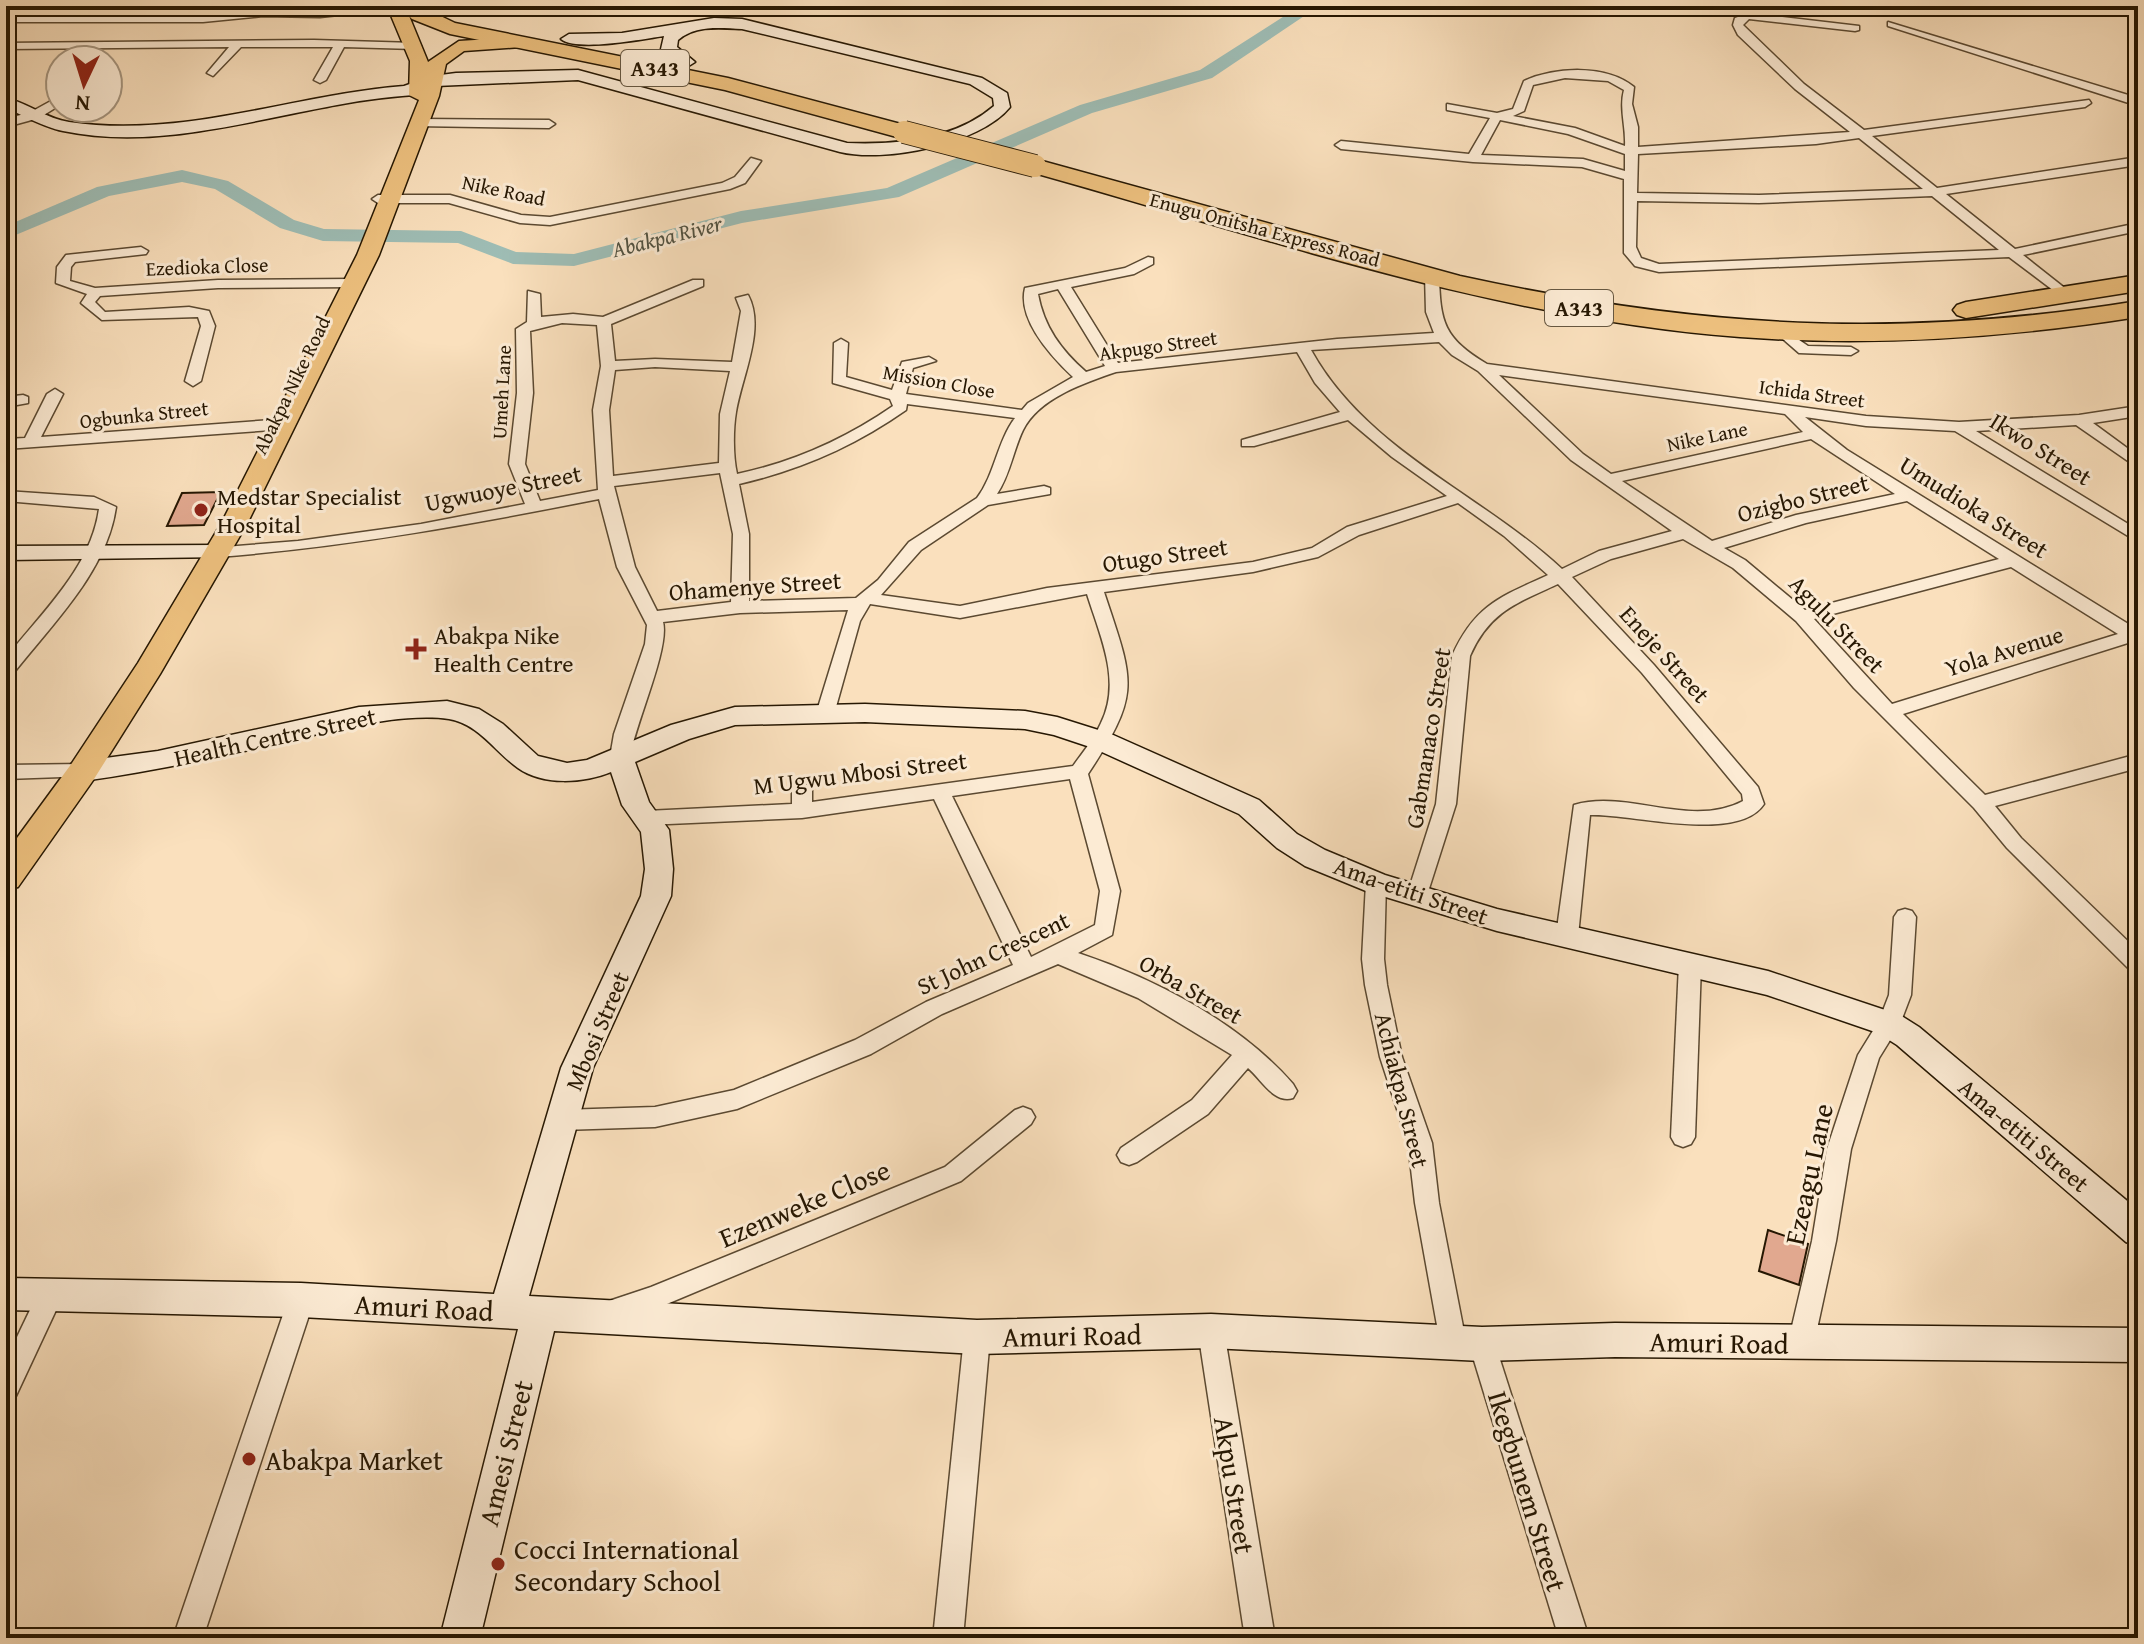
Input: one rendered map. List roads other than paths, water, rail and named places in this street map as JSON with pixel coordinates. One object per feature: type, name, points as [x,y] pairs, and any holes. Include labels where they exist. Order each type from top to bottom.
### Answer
[{"type":"highway","name":"Enugu Onitsha Express Road","points":[[409,6],[419,15],[450,28],[728,84],[1478,270],[1665,304],[1787,314],[1870,315],[1974,309],[2138,283]]},
{"type":"highway","name":"Enugu Onitsha Express Road","points":[[439,6],[447,12],[489,26],[687,62],[803,90],[912,128]]},
{"type":"highway","name":"Enugu Onitsha Express Road","points":[[1041,162],[1432,274],[1602,312],[1693,325],[1783,333],[1850,350],[1941,334],[2015,328],[2138,309]]},
{"type":"main road","name":"Abakpa Nike Road","points":[[384,198],[419,123],[425,85],[415,46],[396,6]]},
{"type":"main road","points":[[425,85],[437,62],[459,46],[521,42]]},
{"type":"main road","name":"Abakpa Nike Road","points":[[6,878],[213,552],[280,424],[361,255],[425,85]]},
{"type":"main road","name":"Abakpa Nike Road","points":[[6,859],[76,771]]},
{"type":"street","points":[[6,19],[216,19],[263,13],[320,14],[396,6]]},
{"type":"street","points":[[2101,6],[2138,11]]},
{"type":"street","points":[[314,43],[320,14]]},
{"type":"street","points":[[1855,28],[1749,16],[1740,18],[1738,25],[1742,33],[1780,70],[1830,113],[1862,134],[2066,296]]},
{"type":"street","points":[[87,44],[110,21]]},
{"type":"street","points":[[6,103],[49,123],[81,129],[160,131],[233,122],[425,85],[488,78],[578,75],[846,148],[867,150],[916,144],[980,126],[1002,107],[1001,96],[990,87],[907,63],[742,24],[714,23],[622,38],[569,39]]},
{"type":"street","points":[[1892,24],[2138,102]]},
{"type":"street","points":[[683,28],[670,39],[669,49],[687,62]]},
{"type":"street","points":[[124,45],[314,43],[415,46]]},
{"type":"street","points":[[320,80],[340,44]]},
{"type":"street","points":[[213,73],[237,45]]},
{"type":"street","points":[[6,47],[44,46]]},
{"type":"street","points":[[1473,158],[1497,116],[1518,111],[1528,83],[1537,77],[1564,74],[1618,80],[1625,82],[1630,89],[1626,104],[1632,127],[1629,151],[1630,257],[1637,263],[1659,268],[2013,253],[2138,227]]},
{"type":"street","points":[[2123,97],[2138,92]]},
{"type":"street","points":[[1451,107],[1571,131],[1629,151],[1862,134],[2085,103]]},
{"type":"street","points":[[6,123],[44,110]]},
{"type":"street","points":[[419,123],[549,124]]},
{"type":"street","points":[[1341,145],[1473,158],[1583,163],[1630,177]]},
{"type":"street","name":"Nike Road","points":[[384,198],[450,199],[532,221],[725,186],[740,180],[755,161]]},
{"type":"street","points":[[1631,197],[1759,199],[1934,192],[2138,161]]},
{"type":"street","name":"Ezedioka Close","points":[[141,251],[71,258],[64,267],[63,283],[95,292],[218,284],[347,283]]},
{"type":"street","points":[[1083,378],[1051,348],[1034,310],[1030,291],[1129,271],[1148,261]]},
{"type":"street","points":[[1432,274],[1433,312],[1443,337]]},
{"type":"street","points":[[606,763],[624,734],[654,644],[653,617],[626,567],[606,487],[601,410],[608,366],[604,322],[698,283]]},
{"type":"street","points":[[1062,283],[1072,304],[1114,368]]},
{"type":"street","points":[[95,292],[88,303],[102,316],[189,311],[204,314],[208,326],[193,381]]},
{"type":"street","points":[[533,294],[534,322]]},
{"type":"street","points":[[740,607],[741,534],[728,474],[728,414],[736,367],[747,329],[748,311],[743,298]]},
{"type":"street","name":"Umeh Lane","points":[[534,506],[517,464],[525,393],[523,329],[534,322],[588,318],[604,322]]},
{"type":"street","name":"Akpugo Street","points":[[825,714],[851,621],[863,601],[884,584],[915,546],[983,501],[993,488],[1016,428],[1033,406],[1083,378],[1114,368],[1381,339],[1443,337]]},
{"type":"street","name":"Agulu Street","points":[[1443,337],[1457,352],[1483,368],[1577,457],[1685,533],[1751,573],[1802,617],[1888,712],[1981,803],[2014,843],[2133,953]]},
{"type":"street","name":"Mission Close","points":[[841,343],[836,370],[838,380],[899,399],[1025,415]]},
{"type":"street","name":"Eneje Street","points":[[1302,347],[1323,383],[1351,414],[1412,464],[1534,552],[1611,628],[1751,792],[1754,804],[1742,812],[1677,818],[1601,808],[1581,810],[1567,936]]},
{"type":"street","points":[[899,399],[907,365],[914,361],[929,361]]},
{"type":"street","points":[[608,366],[655,363],[736,367]]},
{"type":"street","name":"Ichida Street","points":[[1483,368],[1866,421],[1959,427],[2079,420],[2138,411]]},
{"type":"street","points":[[30,443],[55,394]]},
{"type":"street","name":"Ugwuoye Street","points":[[213,552],[298,546],[421,529],[534,506],[606,487],[774,472],[847,443],[901,407],[899,399]]},
{"type":"street","points":[[6,402],[23,400]]},
{"type":"street","name":"Umudioka Street","points":[[1789,410],[1814,434],[1908,496],[2135,637]]},
{"type":"street","points":[[1248,443],[1351,414]]},
{"type":"street","points":[[2079,420],[2138,463]]},
{"type":"street","name":"Ogbunka Street","points":[[6,444],[280,424]]},
{"type":"street","name":"Ikwo Street","points":[[1959,427],[2138,537]]},
{"type":"street","name":"Nike Lane","points":[[1608,479],[1814,434]]},
{"type":"street","points":[[983,501],[1044,491]]},
{"type":"street","points":[[6,496],[94,502],[108,507],[109,522],[93,555],[6,671]]},
{"type":"street","name":"Ozigbo Street","points":[[1711,547],[1802,519],[1908,496]]},
{"type":"street","name":"Otugo Street","points":[[863,601],[960,612],[1094,588],[1291,560],[1318,552],[1353,531],[1461,497]]},
{"type":"street","name":"Gabmanaco Street","points":[[1417,895],[1446,804],[1461,656],[1469,638],[1486,615],[1507,601],[1605,555],[1685,533]]},
{"type":"street","points":[[6,553],[93,555],[213,552]]},
{"type":"street","points":[[1802,617],[2012,561]]},
{"type":"street","points":[[1078,774],[1102,741],[1116,710],[1119,690],[1116,661],[1094,588]]},
{"type":"street","name":"Ohamenye Street","points":[[653,617],[740,607],[863,601]]},
{"type":"street","name":"Yola Avenue","points":[[1888,712],[2135,637]]},
{"type":"street","name":"Health Centre Street","points":[[76,771],[158,761],[359,716],[447,710],[470,715],[494,731],[529,763],[567,773],[606,763]]},
{"type":"street","name":"Ama-etiti Street","points":[[606,763],[680,732],[735,716],[904,713],[1025,720],[1057,726],[1102,741],[1249,807],[1287,841],[1315,858],[1376,883],[1497,920],[1768,983],[1889,1024],[1908,1036],[2138,1231]]},
{"type":"street","points":[[1981,803],[2138,761]]},
{"type":"street","name":"Mbosi Street","points":[[523,1313],[562,1120],[577,1068],[656,896],[659,869],[655,830],[606,763]]},
{"type":"street","points":[[6,772],[76,771]]},
{"type":"street","name":"M Ugwu Mbosi Street","points":[[646,818],[802,811],[1071,772],[1078,774]]},
{"type":"street","name":"St John Crescent","points":[[562,1120],[655,1117],[737,1099],[863,1047],[934,1008],[1057,955],[1105,929],[1110,891],[1078,774]]},
{"type":"street","points":[[802,789],[802,811]]},
{"type":"street","points":[[939,790],[1025,967]]},
{"type":"street","name":"Achiakpa Street","points":[[1376,883],[1373,959],[1376,985],[1391,1057],[1420,1143],[1427,1203],[1467,1343]]},
{"type":"street","name":"Ezeagu Lane","points":[[1801,1343],[1822,1250],[1839,1149],[1869,1055],[1889,1024],[1900,995],[1905,917]]},
{"type":"street","name":"Orba Street","points":[[1057,955],[1097,968],[1150,993],[1248,1053],[1271,1071],[1285,1091]]},
{"type":"street","points":[[1683,1137],[1690,964]]},
{"type":"street","points":[[1129,1155],[1200,1107],[1248,1053]]},
{"type":"street","name":"Ezenweke Close","points":[[592,1317],[653,1298],[953,1174],[1023,1117]]},
{"type":"street","points":[[6,1389],[51,1293]]},
{"type":"street","name":"Amuri Road","points":[[6,1294],[301,1300],[977,1337],[1211,1331],[1467,1343],[1615,1340],[2138,1345]]},
{"type":"street","points":[[188,1638],[301,1300]]},
{"type":"street","name":"Amesi Street","points":[[460,1638],[523,1313]]},
{"type":"street","name":"Akpu Street","points":[[1211,1331],[1260,1638]]},
{"type":"street","points":[[948,1638],[977,1337]]},
{"type":"street","name":"Ikegbunem Street","points":[[1467,1343],[1574,1638]]},
{"type":"waterway","name":"Abakpa River","points":[[6,233],[104,191],[182,176],[221,185],[287,224],[323,235],[461,237],[513,258],[574,260],[741,217],[892,193],[1086,109],[1206,74],[1311,6]]},
{"type":"place","name":"Medstar Specialist Hospital","points":[[201,510]]},
{"type":"place","name":"Abakpa Nike Health Centre","points":[[416,649]]},
{"type":"place","name":"Abakpa Market","points":[[249,1459]]},
{"type":"place","name":"Cocci International Secondary School","points":[[498,1564]]}]
